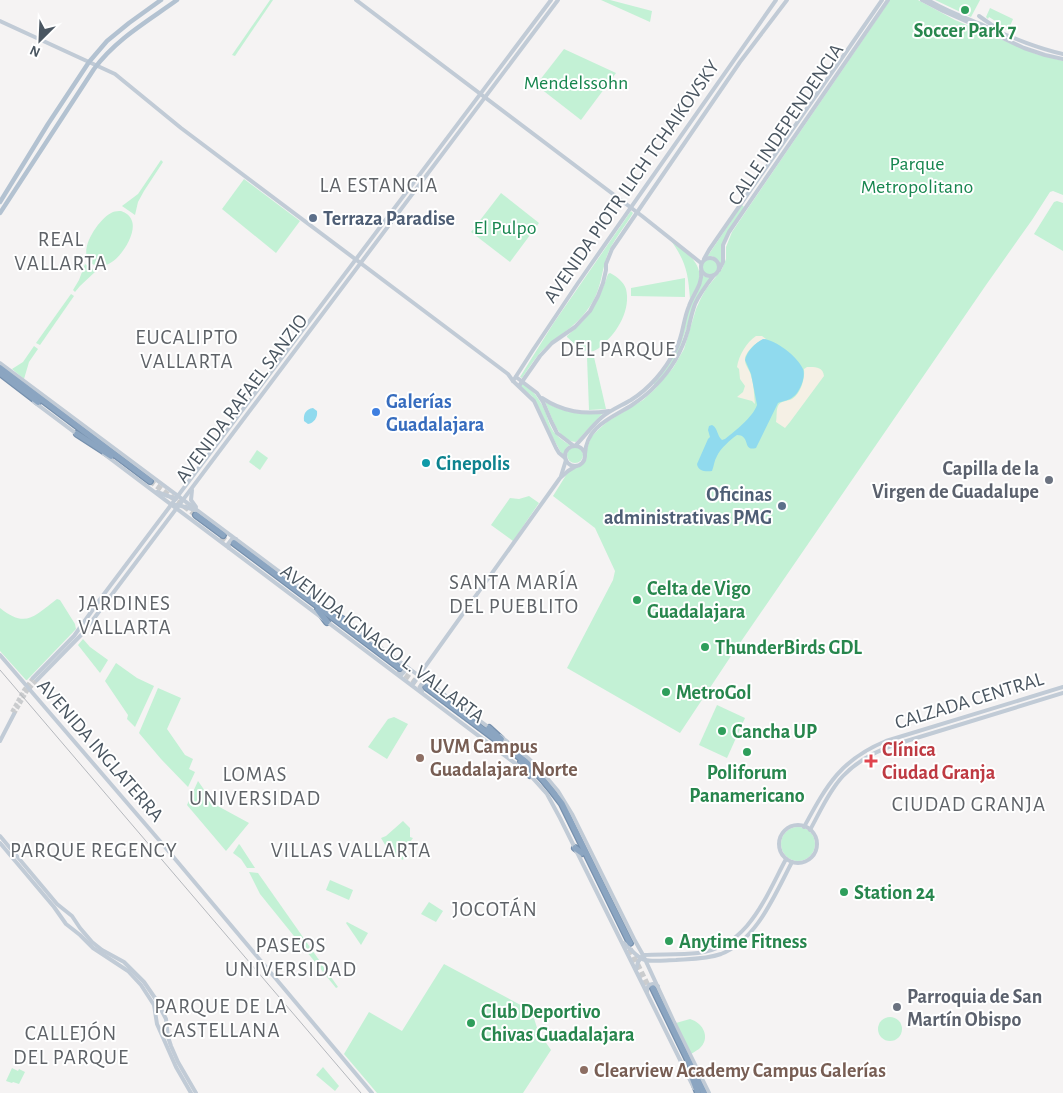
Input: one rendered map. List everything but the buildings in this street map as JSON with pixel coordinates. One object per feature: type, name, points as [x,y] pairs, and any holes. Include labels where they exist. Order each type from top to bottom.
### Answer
[{"type":"highway","name":"AVENIDA IGNACIO L. VALLARTA","points":[[0,368],[151,484]]},
{"type":"highway","points":[[0,375],[17,389]]},
{"type":"highway","name":"AVENIDA IGNACIO L. VALLARTA","points":[[0,375],[151,484]]},
{"type":"highway","points":[[16,380],[34,389]]},
{"type":"highway","points":[[77,434],[111,456]]},
{"type":"highway","name":"AVENIDA IGNACIO L. VALLARTA","points":[[196,514],[222,538]]},
{"type":"highway","name":"AVENIDA IGNACIO L. VALLARTA","points":[[232,544],[308,598],[399,669]]},
{"type":"highway","name":"AVENIDA IGNACIO L. VALLARTA","points":[[232,544],[399,669]]},
{"type":"highway","points":[[308,598],[344,620]]},
{"type":"highway","points":[[318,610],[327,622]]},
{"type":"highway","name":"AVENIDA IGNACIO L. VALLARTA","points":[[426,688],[515,753],[536,771],[562,804],[584,852]]},
{"type":"highway","name":"AVENIDA IGNACIO L. VALLARTA","points":[[426,688],[521,762],[540,780],[560,807],[630,944]]},
{"type":"highway","points":[[489,728],[515,753]]},
{"type":"highway","points":[[521,762],[530,775]]},
{"type":"highway","points":[[554,793],[564,802]]},
{"type":"highway","points":[[575,848],[584,852],[585,842]]},
{"type":"highway","name":"AVENIDA IGNACIO L. VALLARTA","points":[[652,989],[700,1093]]},
{"type":"highway","name":"AVENIDA IGNACIO L. VALLARTA","points":[[652,989],[700,1093]]},
{"type":"main road","points":[[0,202],[89,62],[107,41],[161,0]]},
{"type":"main road","points":[[0,215],[97,65],[112,48],[134,30],[178,0]]},
{"type":"street","points":[[356,0],[703,261]]},
{"type":"street","name":"AVENIDA RAFAEL SANZIO","points":[[551,0],[100,598],[74,636],[35,679],[83,633],[558,0]]},
{"type":"street","name":"AVENIDA PIOTR ILICH TCHAIKOVSKY","points":[[515,379],[631,207],[776,0]]},
{"type":"street","name":"AVENIDA PIOTR ILICH TCHAIKOVSKY","points":[[519,386],[540,356],[552,343],[575,327],[590,311],[603,283],[606,264],[610,254],[740,62],[787,0]]},
{"type":"street","name":"CALLE INDEPENDENCIA","points":[[703,261],[882,0]]},
{"type":"street","name":"CALLE INDEPENDENCIA","points":[[719,270],[723,262],[724,246],[729,232],[888,0]]},
{"type":"street","points":[[922,0],[1007,37],[1063,54]]},
{"type":"street","points":[[928,0],[943,10]]},
{"type":"street","points":[[978,16],[1007,37],[1031,51],[1063,59]]},
{"type":"street","points":[[0,21],[115,74],[181,128],[508,374],[522,381],[539,396],[557,407],[574,412],[611,411]]},
{"type":"street","points":[[412,685],[560,478],[582,463],[585,457],[587,440],[598,427],[616,413],[637,401],[668,372],[685,340],[696,301],[719,270],[716,259],[709,257],[703,261],[701,280],[688,307],[682,334],[676,349],[653,385],[601,418],[574,446],[566,450],[564,467],[560,478]]},
{"type":"street","points":[[701,270],[706,275],[714,275]]},
{"type":"street","name":"AVENIDA IGNACIO L. VALLARTA","points":[[0,363],[151,484],[171,505],[177,507],[344,620],[399,669],[412,685],[426,688],[489,728],[519,750],[542,772],[558,791],[594,858],[630,944]]},
{"type":"street","points":[[515,379],[519,386],[534,401],[559,453],[570,464],[576,466]]},
{"type":"street","name":"AVENIDA IGNACIO L. VALLARTA","points":[[17,389],[77,434],[151,484],[183,500],[196,514],[212,522],[230,536],[232,544],[327,622],[399,669],[419,676],[426,688],[530,775],[552,802],[636,971],[652,989]]},
{"type":"street","points":[[539,396],[557,433],[574,446],[582,448],[585,454]]},
{"type":"street","name":"AVENIDA IGNACIO L. VALLARTA","points":[[151,484],[170,490],[177,497]]},
{"type":"street","points":[[170,490],[176,491],[185,486]]},
{"type":"street","points":[[193,486],[191,496],[193,503],[212,522]]},
{"type":"street","points":[[177,507],[196,514]]},
{"type":"street","points":[[222,538],[227,541],[230,536]]},
{"type":"street","name":"AVENIDA INGLATERRA","points":[[0,655],[372,1093]]},
{"type":"street","name":"CALZADA CENTRAL","points":[[804,827],[827,786],[850,761],[862,753],[886,741],[1063,686]]},
{"type":"street","name":"CALZADA CENTRAL","points":[[810,830],[835,787],[855,765],[870,755],[888,746],[1063,693]]},
{"type":"street","points":[[0,736],[13,713],[0,741]]},
{"type":"street","points":[[840,771],[846,774]]},
{"type":"street","points":[[814,808],[820,811]]},
{"type":"street","points":[[792,826],[804,827],[810,830],[817,842],[815,852],[811,858],[801,863],[786,859],[779,846],[782,834],[792,826]]},
{"type":"street","points":[[0,836],[57,904],[75,921],[84,934],[94,944],[124,962],[144,982],[166,1019],[173,1057]]},
{"type":"street","points":[[0,843],[68,926],[93,948],[128,971],[141,985],[154,1005],[157,1024],[173,1057],[191,1090],[196,1093]]},
{"type":"street","points":[[630,944],[642,956],[698,953],[728,943],[753,920],[786,859]]},
{"type":"street","points":[[645,960],[699,959],[716,955],[732,948],[745,938],[758,923],[792,862]]},
{"type":"street","points":[[60,916],[62,912],[66,911]]},
{"type":"street","points":[[68,926],[73,926],[75,921]]},
{"type":"street","points":[[621,939],[630,944],[645,960],[652,989],[674,1022],[709,1093]]},
{"type":"street","points":[[714,949],[716,955]]},
{"type":"street","points":[[636,971],[637,964],[642,956]]},
{"type":"green space","points":[[270,0],[273,0],[235,56],[232,55]]},
{"type":"green space","points":[[601,0],[610,0],[652,11],[650,22]]},
{"type":"green space","name":"Parque Metropolitano","points":[[890,0],[918,0],[955,20],[1036,54],[1063,61],[1063,195],[1053,191],[1050,192],[680,733],[567,668],[613,580],[615,571],[595,528],[553,496],[568,472],[583,464],[586,460],[591,437],[607,422],[643,400],[673,368],[684,349],[701,298],[722,269],[726,259],[726,247],[732,232]]},
{"type":"green space","name":"Soccer Park 7","points":[[935,0],[980,0],[971,17]]},
{"type":"green space","points":[[990,8],[1013,19],[1008,31],[989,17],[988,19],[986,17]]},
{"type":"green space","name":"Mendelssohn","points":[[564,49],[616,73],[581,120],[536,85]]},
{"type":"green space","points":[[161,160],[163,162],[138,202],[135,215],[122,206],[138,194]]},
{"type":"green space","points":[[244,179],[300,221],[276,253],[222,209]]},
{"type":"green space","name":"El Pulpo","points":[[501,193],[539,223],[510,262],[471,232]]},
{"type":"green space","points":[[1054,202],[1063,203],[1063,251],[1034,234]]},
{"type":"green space","points":[[742,205],[744,207],[723,243],[721,264],[712,256],[707,257]]},
{"type":"green space","points":[[121,211],[128,214],[132,221],[133,228],[127,245],[114,261],[106,265],[98,266],[91,263],[87,258],[86,251],[96,227],[108,215]]},
{"type":"green space","points":[[631,211],[633,213],[608,253],[598,289],[586,312],[576,323],[544,349],[522,378],[520,377],[553,324]]},
{"type":"green space","points":[[670,239],[690,256],[698,267],[697,287],[690,299],[685,268],[680,254]]},
{"type":"green space","points":[[710,259],[718,267],[710,275],[702,267]]},
{"type":"green space","points":[[85,264],[96,271],[75,292],[73,290]]},
{"type":"green space","points":[[610,273],[624,284],[626,289],[627,304],[625,312],[614,333],[600,347],[591,351],[583,350],[576,346],[567,336],[593,308]]},
{"type":"green space","points":[[702,275],[711,278],[696,300],[679,350],[671,366],[655,386],[653,383],[676,349],[689,308],[702,281]]},
{"type":"green space","points":[[685,278],[685,297],[631,296],[631,288]]},
{"type":"green space","points":[[71,294],[74,296],[40,345],[36,343]]},
{"type":"green space","points":[[34,346],[38,349],[29,362],[24,379],[12,369],[23,362]]},
{"type":"green space","points":[[587,357],[594,357],[606,409],[589,410]]},
{"type":"green space","points":[[522,383],[537,397],[552,430],[570,445],[566,448],[563,456],[532,396],[520,386]]},
{"type":"green space","points":[[545,402],[559,409],[573,412],[603,413],[576,442],[570,441],[556,427]]},
{"type":"green space","points":[[575,447],[583,455],[575,463],[567,455]]},
{"type":"green space","points":[[257,450],[268,458],[260,470],[249,462]]},
{"type":"green space","points":[[529,496],[539,503],[513,541],[491,525],[510,498],[519,499]]},
{"type":"green space","points":[[57,599],[60,600],[75,624],[76,629],[26,680],[0,651],[0,608],[17,618],[30,618]]},
{"type":"green space","points":[[83,639],[90,647],[108,660],[100,673],[78,645]]},
{"type":"green space","points":[[116,663],[137,678],[154,686],[135,727],[127,719],[128,715],[105,681]]},
{"type":"green space","points":[[158,688],[181,698],[167,729],[185,755],[193,759],[189,769],[195,772],[188,787],[139,733]]},
{"type":"green space","name":"Cancha UP","points":[[717,705],[745,718],[727,758],[699,745]]},
{"type":"green space","points":[[394,717],[408,724],[387,759],[368,747],[388,719]]},
{"type":"green space","points":[[198,781],[214,804],[249,823],[226,851],[187,805]]},
{"type":"green space","points":[[403,821],[410,828],[410,837],[413,838],[408,845],[403,860],[390,853],[381,838]]},
{"type":"green space","points":[[798,827],[810,832],[815,844],[810,856],[798,861],[786,856],[781,844],[786,832]]},
{"type":"green space","points":[[239,844],[255,868],[247,868],[241,859],[233,853]]},
{"type":"green space","points":[[249,872],[258,873],[338,987],[336,988],[260,894]]},
{"type":"green space","points":[[330,880],[353,890],[349,900],[326,890]]},
{"type":"green space","points":[[429,902],[443,911],[436,922],[421,914]]},
{"type":"green space","points":[[346,923],[368,933],[361,945]]},
{"type":"green space","name":"Club Deportivo Chivas Guadalajara","points":[[444,964],[528,1009],[533,1015],[538,1031],[551,1050],[523,1093],[377,1093],[344,1054],[369,1012],[402,1031]]},
{"type":"green space","points":[[890,1017],[895,1018],[901,1024],[901,1034],[895,1040],[890,1041],[885,1040],[879,1034],[878,1029],[879,1024],[885,1018]]},
{"type":"green space","points":[[690,1019],[699,1024],[705,1036],[703,1045],[691,1054],[676,1023]]},
{"type":"green space","points":[[323,1067],[339,1086],[335,1091],[316,1075]]},
{"type":"green space","points":[[12,1068],[25,1072],[19,1084],[6,1081]]},
{"type":"sand","points":[[756,336],[762,336],[766,339],[752,347],[745,357],[752,379],[755,404],[752,401],[737,397],[743,392],[745,386],[740,379],[737,367],[739,358],[749,342]]},
{"type":"sand","points":[[815,367],[822,370],[824,376],[785,428],[776,422],[777,408],[780,403],[792,399],[798,393],[804,377],[804,369]]},
{"type":"water","points":[[763,339],[780,346],[800,364],[804,372],[800,388],[792,398],[778,403],[756,448],[749,448],[744,438],[737,435],[718,453],[712,471],[702,470],[697,464],[710,437],[709,426],[714,426],[720,438],[722,440],[725,439],[743,424],[755,410],[757,405],[751,374],[745,360],[752,348]]},
{"type":"water","points":[[313,408],[317,411],[317,415],[314,421],[308,424],[304,421],[304,416],[308,409]]},
{"type":"tunnel","points":[[150,481],[196,515]]},
{"type":"tunnel","points":[[221,537],[232,545]]},
{"type":"tunnel","points":[[398,670],[425,689]]},
{"type":"tunnel","points":[[12,712],[33,678]]},
{"type":"tunnel","points":[[14,714],[27,691],[37,680]]},
{"type":"tunnel","points":[[630,949],[650,990]]},
{"type":"railway","points":[[0,670],[361,1093]]},
{"type":"place","name":"Soccer Park 7","points":[[965,10]]},
{"type":"place","name":"Terraza Paradise","points":[[313,218]]},
{"type":"place","name":"Galerías Guadalajara","points":[[376,412]]},
{"type":"place","name":"Cinepolis","points":[[426,463]]},
{"type":"place","name":"Capilla de la Virgen de Guadalupe","points":[[1049,480]]},
{"type":"place","name":"Oficinas administrativas PMG","points":[[782,506]]},
{"type":"place","name":"Celta de Vigo Guadalajara","points":[[637,600]]},
{"type":"place","name":"ThunderBirds GDL","points":[[705,647]]},
{"type":"place","name":"MetroGol","points":[[666,692]]},
{"type":"place","name":"Cancha UP","points":[[722,731]]},
{"type":"place","name":"Poliforum Panamericano","points":[[747,752]]},
{"type":"place","name":"UVM Campus Guadalajara Norte","points":[[420,758]]},
{"type":"place","name":"Clínica Ciudad Granja","points":[[871,761]]},
{"type":"place","name":"Station 24","points":[[844,892]]},
{"type":"place","name":"Anytime Fitness","points":[[669,941]]},
{"type":"place","name":"Parroquia de San Martín Obispo","points":[[897,1007]]},
{"type":"place","name":"Club Deportivo Chivas Guadalajara","points":[[471,1023]]},
{"type":"place","name":"Clearview Academy Campus Galerías","points":[[584,1070]]},
{"type":"district","name":"LA ESTANCIA","points":[[379,185]]},
{"type":"district","name":"REAL VALLARTA","points":[[61,251]]},
{"type":"district","name":"EUCALIPTO VALLARTA","points":[[187,349]]},
{"type":"district","name":"DEL PARQUE","points":[[618,349]]},
{"type":"district","name":"SANTA MARÍA DEL PUEBLITO","points":[[514,594]]},
{"type":"district","name":"JARDINES VALLARTA","points":[[125,615]]},
{"type":"district","name":"LOMAS UNIVERSIDAD","points":[[255,786]]},
{"type":"district","name":"CIUDAD GRANJA","points":[[969,804]]},
{"type":"district","name":"PARQUE REGENCY","points":[[94,850]]},
{"type":"district","name":"VILLAS VALLARTA","points":[[351,850]]},
{"type":"district","name":"JOCOTÁN","points":[[495,909]]},
{"type":"district","name":"PASEOS UNIVERSIDAD","points":[[291,957]]},
{"type":"district","name":"PARQUE DE LA CASTELLANA","points":[[221,1018]]},
{"type":"district","name":"CALLEJÓN DEL PARQUE","points":[[71,1045]]}]
